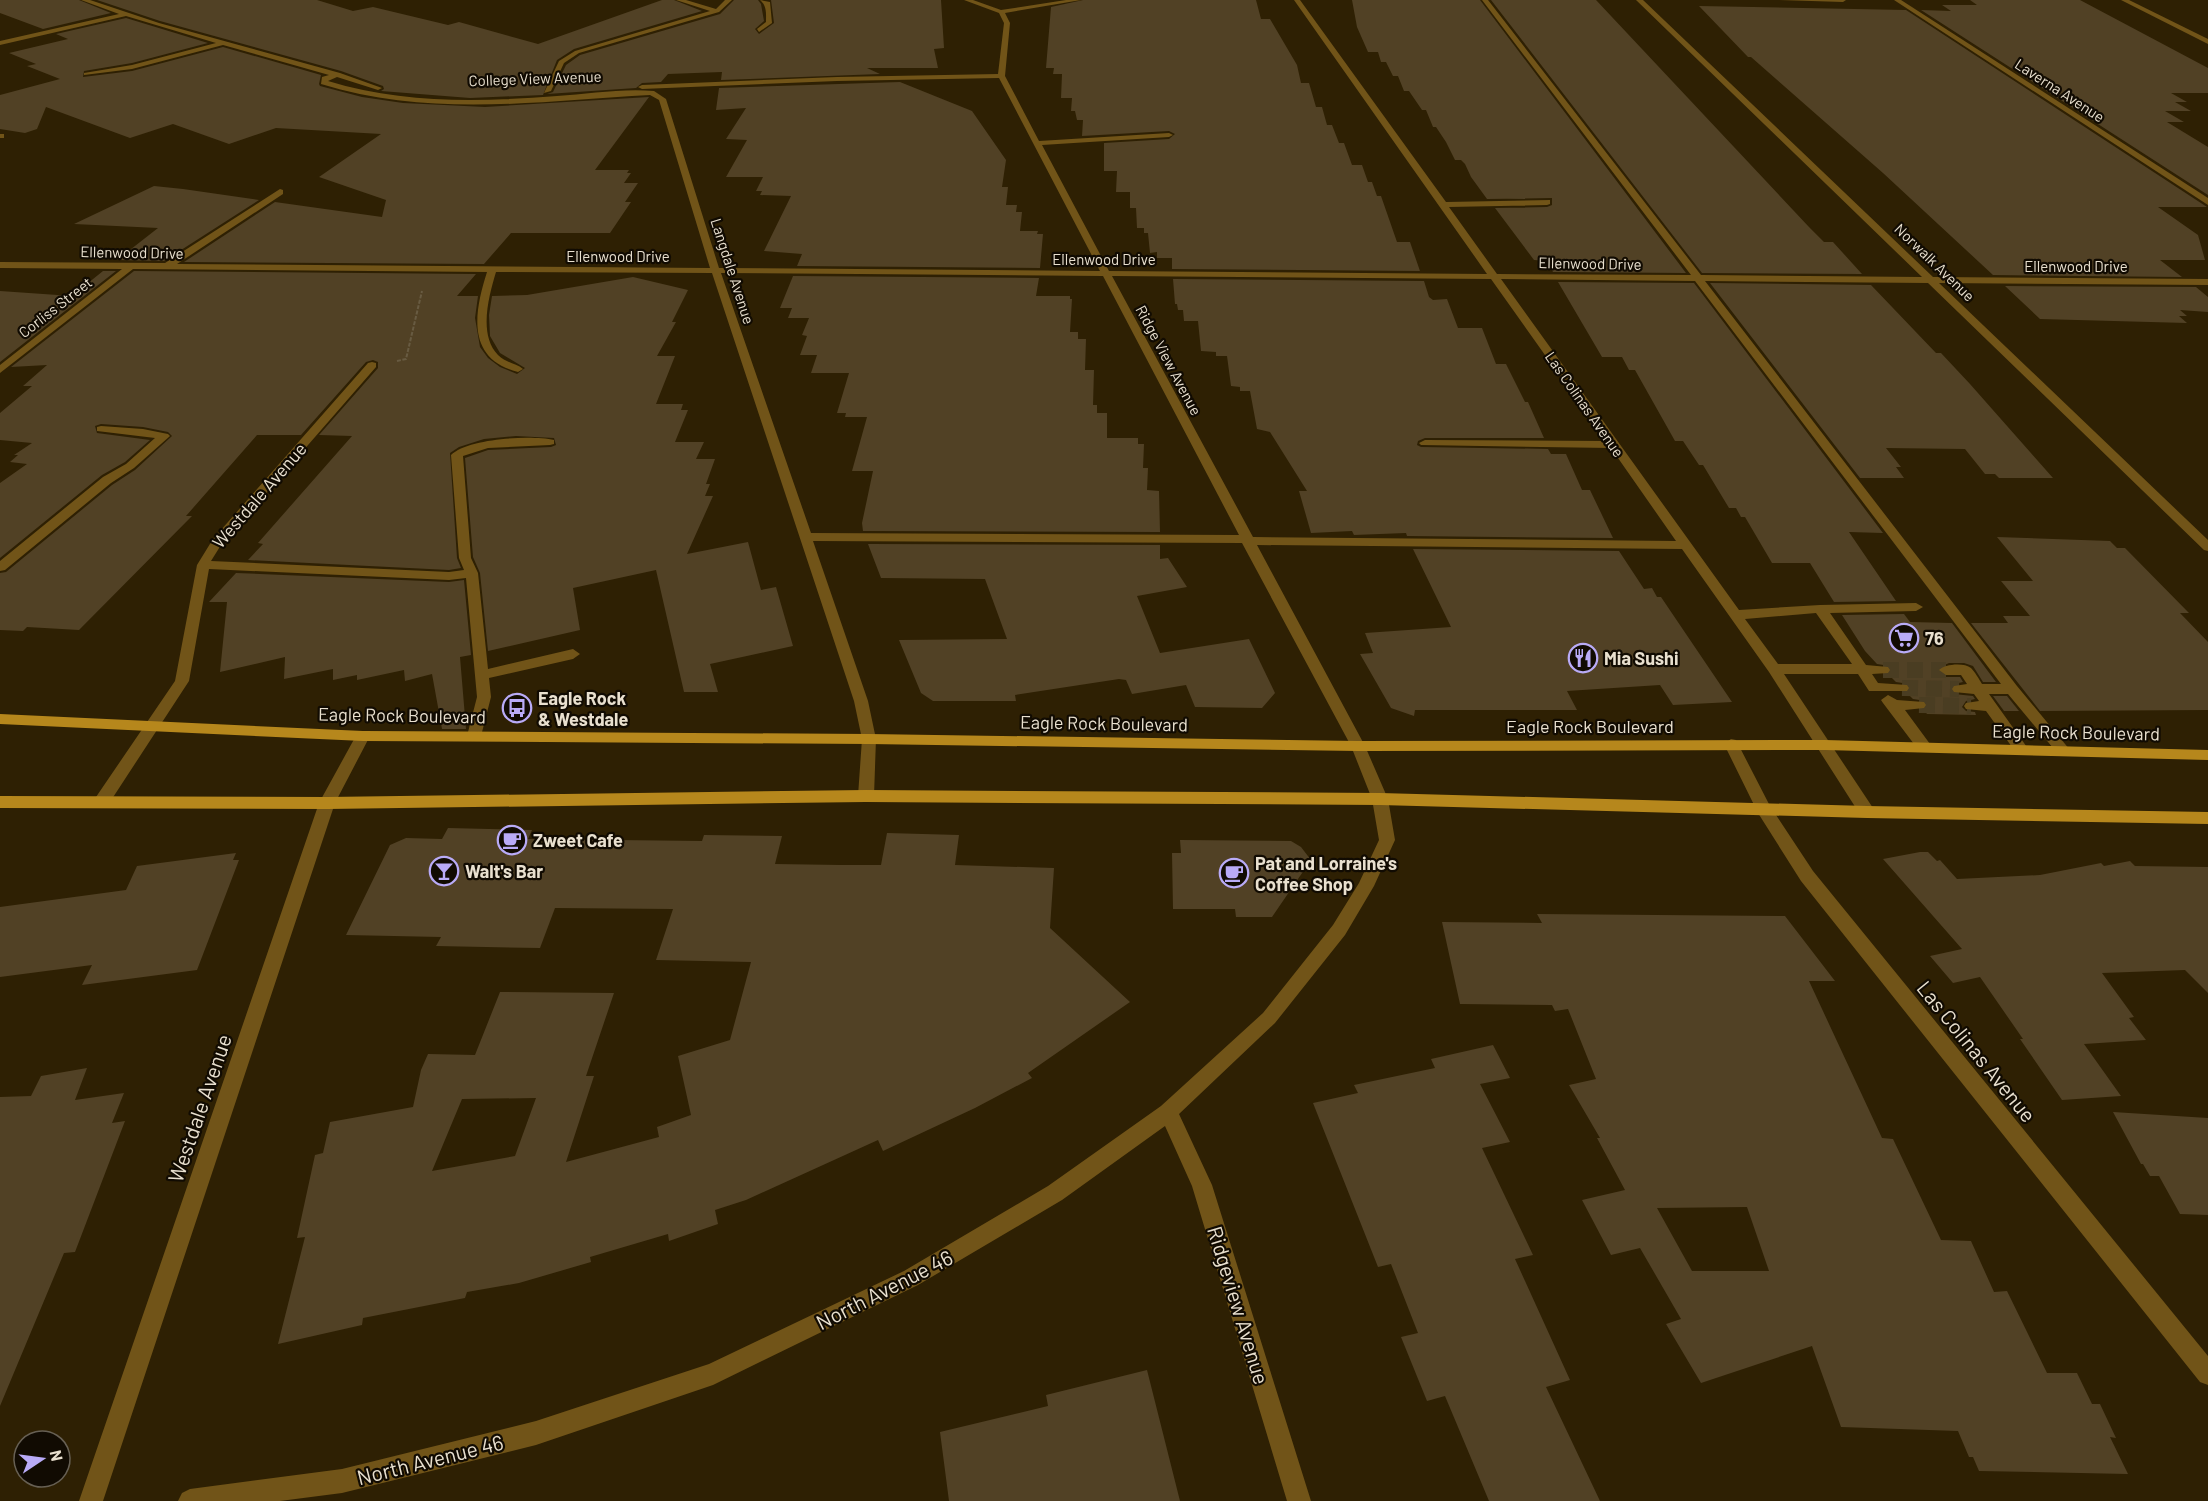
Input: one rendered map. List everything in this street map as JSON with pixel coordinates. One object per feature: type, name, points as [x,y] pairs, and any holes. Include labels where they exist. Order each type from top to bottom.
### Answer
[{"type":"main road","name":"Eagle Rock Boulevard","points":[[0,719],[363,736],[869,739],[1358,746],[1731,744],[2208,755]]},
{"type":"main road","points":[[0,802],[327,803],[866,796],[1380,799],[1867,812],[2208,818]]},
{"type":"street","name":"College View Avenue","points":[[84,0],[124,15],[338,74],[380,88],[431,95],[837,79],[1001,76]]},
{"type":"street","points":[[679,0],[717,11]]},
{"type":"street","points":[[547,91],[561,62],[577,52],[717,11],[729,0]]},
{"type":"street","points":[[759,30],[769,22],[769,9],[767,2],[763,0]]},
{"type":"street","points":[[967,0],[1001,12],[1077,0]]},
{"type":"street","name":"Las Colinas Avenue","points":[[1297,0],[1774,669],[1867,812]]},
{"type":"street","points":[[1485,0],[1701,279],[2012,689],[2063,750]]},
{"type":"street","name":"Norwalk Avenue","points":[[1639,0],[2208,548]]},
{"type":"street","points":[[1782,0],[1843,0]]},
{"type":"street","name":"Laverna Avenue","points":[[1898,0],[2206,199]]},
{"type":"street","points":[[2124,0],[2208,42]]},
{"type":"street","points":[[1001,12],[1007,23],[1001,76]]},
{"type":"street","points":[[0,43],[124,15]]},
{"type":"street","points":[[86,74],[132,67],[222,43]]},
{"type":"street","name":"Langdale Avenue","points":[[338,74],[325,79],[324,82],[384,98],[415,102],[651,93],[662,99],[716,272],[861,701],[869,739],[866,796]]},
{"type":"street","name":"Ridge View Avenue","points":[[1001,76],[1246,540],[1358,746]]},
{"type":"street","points":[[1038,143],[1169,135]]},
{"type":"street","points":[[164,268],[243,214],[280,192]]},
{"type":"street","points":[[1444,205],[1547,202]]},
{"type":"street","name":"Ellenwood Drive","points":[[0,265],[129,268],[2208,282]]},
{"type":"street","name":"Corliss Street","points":[[0,370],[129,268]]},
{"type":"street","points":[[492,270],[487,286],[482,326],[487,350],[505,368],[519,369]]},
{"type":"street","name":"Westdale Avenue","points":[[102,801],[182,681],[203,565],[217,542],[372,366]]},
{"type":"street","points":[[0,567],[165,436],[101,429]]},
{"type":"street","points":[[474,736],[484,697],[472,573],[465,558],[457,455],[463,449],[476,446],[550,442]]},
{"type":"street","points":[[1425,444],[1615,445]]},
{"type":"street","points":[[804,537],[1686,545]]},
{"type":"street","points":[[203,565],[448,576],[472,573]]},
{"type":"street","points":[[1735,615],[1820,609],[1916,607]]},
{"type":"street","points":[[1820,609],[1874,688],[1894,705],[1925,748]]},
{"type":"street","points":[[482,675],[573,654]]},
{"type":"street","points":[[1774,669],[1883,670]]},
{"type":"street","points":[[1946,670],[1965,670],[2022,750]]},
{"type":"street","points":[[1874,688],[1902,688]]},
{"type":"street","points":[[1959,689],[2012,689]]},
{"type":"street","points":[[1894,705],[1919,705]]},
{"type":"street","points":[[1971,706],[1989,706]]},
{"type":"street","name":"Westdale Avenue","points":[[91,1501],[327,803],[363,736]]},
{"type":"street","name":"Las Colinas Avenue","points":[[1731,744],[1764,809],[1807,876],[2208,1374]]},
{"type":"street","points":[[1358,746],[1380,799]]},
{"type":"street","name":"North Avenue 46","points":[[190,1501],[342,1481],[536,1433],[713,1374],[911,1278],[1055,1193],[1168,1112],[1269,1018],[1339,930],[1366,886],[1387,840],[1380,799]]},
{"type":"street","name":"Ridgeview Avenue","points":[[1168,1112],[1202,1185],[1299,1501]]},
{"type":"path","points":[[372,366],[406,359],[427,270]]},
{"type":"building","points":[[0,0],[79,0],[111,13],[43,29],[0,13]]},
{"type":"building","points":[[97,0],[317,0],[353,11],[373,7],[448,25],[459,22],[538,44],[662,0],[674,0],[702,11],[574,49],[557,60],[543,95],[470,98],[381,91],[384,89],[383,86],[341,71],[160,21]]},
{"type":"building","points":[[734,0],[758,0],[761,4],[764,21],[755,29],[759,34],[774,23],[771,0],[941,0],[944,48],[934,49],[938,68],[867,68],[880,74],[721,80],[722,72],[668,74],[661,82],[642,83],[636,88],[547,94],[553,92],[566,65],[580,55],[720,14]]},
{"type":"building","points":[[1083,0],[1256,0],[1261,19],[1270,19],[1297,65],[1301,83],[1309,83],[1316,107],[1322,107],[1327,125],[1332,125],[1339,143],[1344,143],[1352,165],[1362,165],[1368,182],[1372,182],[1377,196],[1381,196],[1397,242],[1410,242],[1420,271],[1172,269],[1172,258],[1157,258],[1157,252],[1150,253],[1148,233],[1144,233],[1144,228],[1137,228],[1136,208],[1130,208],[1130,192],[1116,192],[1117,171],[1104,171],[1104,143],[1169,139],[1175,134],[1169,131],[1082,136],[1083,120],[1077,120],[1075,111],[1071,111],[1072,98],[1061,98],[1062,74],[1053,74],[1054,68],[1046,68],[1051,7]]},
{"type":"building","points":[[1352,0],[1480,0],[1686,273],[1553,272],[1547,261],[1534,260],[1495,208],[1547,207],[1552,205],[1552,198],[1487,199],[1471,177],[1465,164],[1461,160],[1455,160],[1436,127],[1433,127],[1426,110],[1422,110],[1409,91],[1404,91],[1398,76],[1393,76],[1386,62],[1381,62],[1378,52],[1368,52],[1357,27]]},
{"type":"building","points":[[1491,0],[1596,0],[1809,227],[1824,242],[1833,242],[1862,274],[1702,273]]},
{"type":"building","points":[[1970,0],[2080,0],[2208,68],[2208,93],[2171,93],[2187,102],[2175,102],[2191,111],[2165,111],[2184,122],[2167,122],[2208,147],[2208,195],[1921,10],[1951,11],[1942,5],[1977,5]]},
{"type":"building","points":[[1699,6],[1906,10],[2207,207],[2158,207],[2198,235],[2205,260],[2160,260],[2182,277],[1993,275],[1883,173],[1751,57],[1748,57]]},
{"type":"building","points":[[126,18],[208,43],[132,63],[84,71],[83,77],[132,71],[223,47],[321,75],[320,86],[362,97],[403,103],[485,107],[649,97],[595,170],[629,170],[627,173],[631,173],[624,183],[638,183],[625,202],[631,202],[610,233],[511,233],[484,264],[184,262],[275,202],[382,217],[386,200],[319,177],[381,134],[276,128],[229,144],[173,124],[130,138],[46,107],[37,129],[25,133],[0,129],[0,95],[60,79],[27,66],[36,64],[9,53],[68,39],[56,34]]},
{"type":"building","points":[[900,82],[972,111],[1006,160],[1002,187],[1008,187],[1006,205],[1017,205],[1016,212],[1022,212],[1020,231],[1038,231],[1037,234],[1043,234],[1040,268],[797,266],[802,254],[764,251],[791,196],[760,195],[762,191],[756,191],[763,177],[726,177],[747,140],[726,139],[746,108],[716,110],[719,88]]},
{"type":"building","points":[[154,186],[259,200],[164,261],[117,260],[158,228],[74,224]]},
{"type":"building","points":[[103,271],[116,271],[0,362],[0,291],[72,296]]},
{"type":"building","points":[[134,271],[476,274],[457,296],[478,296],[475,318],[480,347],[488,358],[500,367],[517,374],[525,368],[500,353],[490,336],[489,315],[492,296],[527,295],[633,277],[688,290],[672,322],[676,322],[657,356],[675,356],[656,404],[683,404],[681,410],[688,410],[675,442],[704,442],[696,459],[715,459],[706,484],[710,484],[705,496],[713,496],[687,554],[748,542],[761,590],[776,587],[793,646],[710,664],[718,692],[684,692],[656,570],[573,588],[580,630],[488,651],[480,573],[473,557],[465,458],[488,450],[551,447],[556,445],[554,438],[516,436],[484,439],[459,447],[450,453],[457,558],[461,568],[449,570],[248,560],[263,544],[258,543],[352,436],[319,435],[378,368],[378,362],[373,360],[366,362],[301,435],[257,435],[186,516],[192,516],[79,630],[27,627],[23,631],[0,630],[0,573],[6,572],[112,485],[135,470],[172,436],[168,432],[143,427],[101,424],[95,426],[97,433],[150,440],[125,462],[102,475],[0,558],[0,483],[27,464],[10,462],[18,455],[14,455],[32,443],[0,440],[0,413],[32,386],[23,386],[47,365],[11,367]]},
{"type":"building","points":[[793,276],[1039,278],[1036,296],[1070,296],[1072,299],[1070,332],[1078,332],[1078,339],[1086,339],[1085,370],[1094,370],[1093,405],[1097,405],[1097,413],[1107,413],[1107,438],[1138,438],[1138,444],[1144,444],[1143,468],[1148,468],[1147,490],[1159,491],[1160,532],[863,531],[862,523],[873,471],[852,471],[867,417],[845,417],[846,413],[837,413],[849,373],[811,373],[817,355],[800,355],[807,336],[802,335],[809,318],[788,318],[792,308],[780,308]]},
{"type":"building","points":[[1173,279],[1424,281],[1429,297],[1433,300],[1447,299],[1458,328],[1482,328],[1496,364],[1506,364],[1525,402],[1528,402],[1544,438],[1425,438],[1418,441],[1417,445],[1421,447],[1548,449],[1551,454],[1566,454],[1582,490],[1590,490],[1613,538],[1407,536],[1406,533],[1354,535],[1352,531],[1311,533],[1299,491],[1307,491],[1270,432],[1257,429],[1250,391],[1240,391],[1240,387],[1231,386],[1227,356],[1216,356],[1216,352],[1201,351],[1198,321],[1184,321],[1183,310],[1178,310],[1175,304]]},
{"type":"building","points":[[1558,282],[1694,283],[1883,533],[1849,532],[1896,601],[1834,602],[1810,563],[1772,563],[1745,517],[1741,517],[1736,508],[1729,508],[1703,465],[1699,465],[1683,441],[1675,441],[1635,370],[1629,370],[1622,357],[1602,357]]},
{"type":"building","points":[[1710,283],[1871,285],[1936,353],[1941,353],[2053,478],[1999,478],[1995,474],[1985,474],[1965,449],[1886,448],[1901,467],[1896,467],[1904,478],[1860,478]]},
{"type":"building","points":[[2005,286],[2196,287],[2208,297],[2208,312],[2180,310],[2187,316],[2179,316],[2187,323],[2040,319]]},
{"type":"building","points":[[1997,537],[2110,541],[2117,548],[2125,548],[2189,613],[2180,613],[2208,642],[2208,710],[2040,711],[1971,623],[2008,623],[2003,616],[2030,616],[2001,581],[2033,581]]},
{"type":"building","points":[[868,544],[1160,545],[1160,559],[1168,558],[1187,587],[1137,596],[1160,653],[1249,639],[1275,693],[1262,708],[1195,707],[1186,685],[1132,694],[1126,680],[1119,679],[1015,695],[1016,701],[933,701],[921,693],[899,640],[1007,639],[985,579],[881,578]]},
{"type":"building","points":[[1413,549],[1619,551],[1644,589],[1652,588],[1657,597],[1661,597],[1732,702],[1673,705],[1660,685],[1567,691],[1577,710],[1415,710],[1414,716],[1391,708],[1360,654],[1373,653],[1365,633],[1451,627]]},
{"type":"building","points":[[236,573],[449,582],[464,580],[471,655],[460,657],[466,729],[442,729],[432,674],[405,681],[404,670],[357,680],[357,675],[333,680],[333,669],[284,679],[285,657],[220,672],[227,602],[209,602]]},
{"type":"building","points":[[1904,614],[1910,622],[1952,623],[1996,682],[1983,682],[1973,666],[1964,663],[1949,663],[1938,668],[1938,672],[1945,677],[1960,677],[1963,682],[1954,684],[1950,690],[1954,694],[1973,696],[1975,699],[1966,701],[1962,707],[1966,711],[1975,712],[1976,715],[1927,714],[1924,710],[1928,706],[1926,701],[1913,699],[1907,693],[1911,689],[1909,684],[1896,682],[1889,675],[1892,671],[1890,666],[1877,664],[1865,651],[1842,615]]},
{"type":"building","points":[[1993,696],[2007,696],[2019,711],[2004,711]]},
{"type":"building","points":[[448,828],[532,830],[528,839],[702,841],[704,835],[782,836],[775,864],[881,865],[887,833],[959,835],[955,865],[1054,868],[1050,928],[1130,1002],[1028,1073],[1032,1078],[975,1108],[883,1151],[878,1140],[746,1200],[715,1210],[718,1224],[669,1241],[668,1234],[590,1257],[591,1262],[519,1283],[467,1292],[465,1298],[363,1318],[362,1325],[278,1344],[305,1237],[297,1238],[315,1155],[323,1153],[330,1122],[413,1107],[421,1070],[428,1054],[475,1055],[500,992],[614,993],[586,1076],[594,1076],[566,1162],[659,1137],[657,1127],[691,1115],[678,1056],[730,1040],[751,962],[656,960],[673,909],[555,908],[540,948],[436,946],[441,937],[346,935],[390,845],[406,838],[442,839]],"holes":[[[536,1098],[515,1156],[432,1171],[462,1099]]]},
{"type":"building","points":[[1180,840],[1291,841],[1301,847],[1311,860],[1272,917],[1236,917],[1235,909],[1173,909],[1172,853],[1181,853]]},
{"type":"building","points":[[1928,852],[1937,861],[1940,860],[1957,879],[2040,875],[2101,863],[2104,866],[2130,861],[2135,866],[2208,867],[2208,993],[2185,970],[2102,973],[2134,1017],[2129,1018],[2146,1040],[2084,1044],[2121,1096],[2062,1100],[1980,977],[1953,983],[1930,956],[1962,949],[1883,859]]},
{"type":"building","points":[[236,853],[233,860],[239,860],[197,970],[82,985],[92,965],[0,977],[0,907],[126,890],[137,866]]},
{"type":"building","points":[[1537,914],[1785,916],[1835,981],[1809,981],[1882,1138],[1893,1139],[1941,1240],[1971,1241],[1994,1292],[2007,1291],[2047,1373],[2077,1373],[2092,1404],[2100,1404],[2116,1438],[2110,1437],[2128,1474],[1979,1471],[1973,1457],[1969,1457],[1958,1431],[1841,1427],[1812,1346],[1701,1383],[1666,1324],[1681,1319],[1640,1248],[1611,1255],[1582,1200],[1625,1190],[1597,1138],[1600,1138],[1569,1085],[1596,1079],[1568,1009],[1555,1011],[1552,1005],[1460,1004],[1442,922],[1542,923]],"holes":[[[1747,1207],[1769,1271],[1692,1271],[1657,1208]]]},
{"type":"building","points":[[1493,1045],[1510,1078],[1480,1084],[1510,1142],[1482,1148],[1533,1255],[1515,1259],[1570,1380],[1546,1387],[1600,1501],[1489,1501],[1445,1396],[1427,1401],[1401,1337],[1418,1333],[1391,1264],[1378,1267],[1313,1103],[1358,1093],[1354,1085],[1435,1068],[1431,1059]]},
{"type":"building","points":[[87,1068],[75,1100],[124,1093],[112,1123],[125,1121],[75,1252],[64,1253],[0,1406],[0,1097],[31,1096],[41,1076]]},
{"type":"building","points":[[2113,1112],[2208,1118],[2208,1215],[2180,1214],[2159,1176],[2150,1176],[2141,1164]]},
{"type":"building","points":[[1147,1370],[1180,1501],[949,1501],[940,1432],[1048,1406],[1046,1395]]},
{"type":"tunnel","points":[[1883,670],[1946,670]]},
{"type":"tunnel","points":[[1902,688],[1959,689]]},
{"type":"tunnel","points":[[1919,705],[1971,706]]},
{"type":"place","name":"76","points":[[1904,638]]},
{"type":"place","name":"Mia Sushi","points":[[1583,658]]},
{"type":"place","name":"Eagle Rock & Westdale","points":[[517,708]]},
{"type":"place","name":"Zweet Cafe","points":[[512,840]]},
{"type":"place","name":"Walt's Bar","points":[[444,871]]},
{"type":"place","name":"Pat and Lorraine's Coffee Shop","points":[[1234,873]]}]
